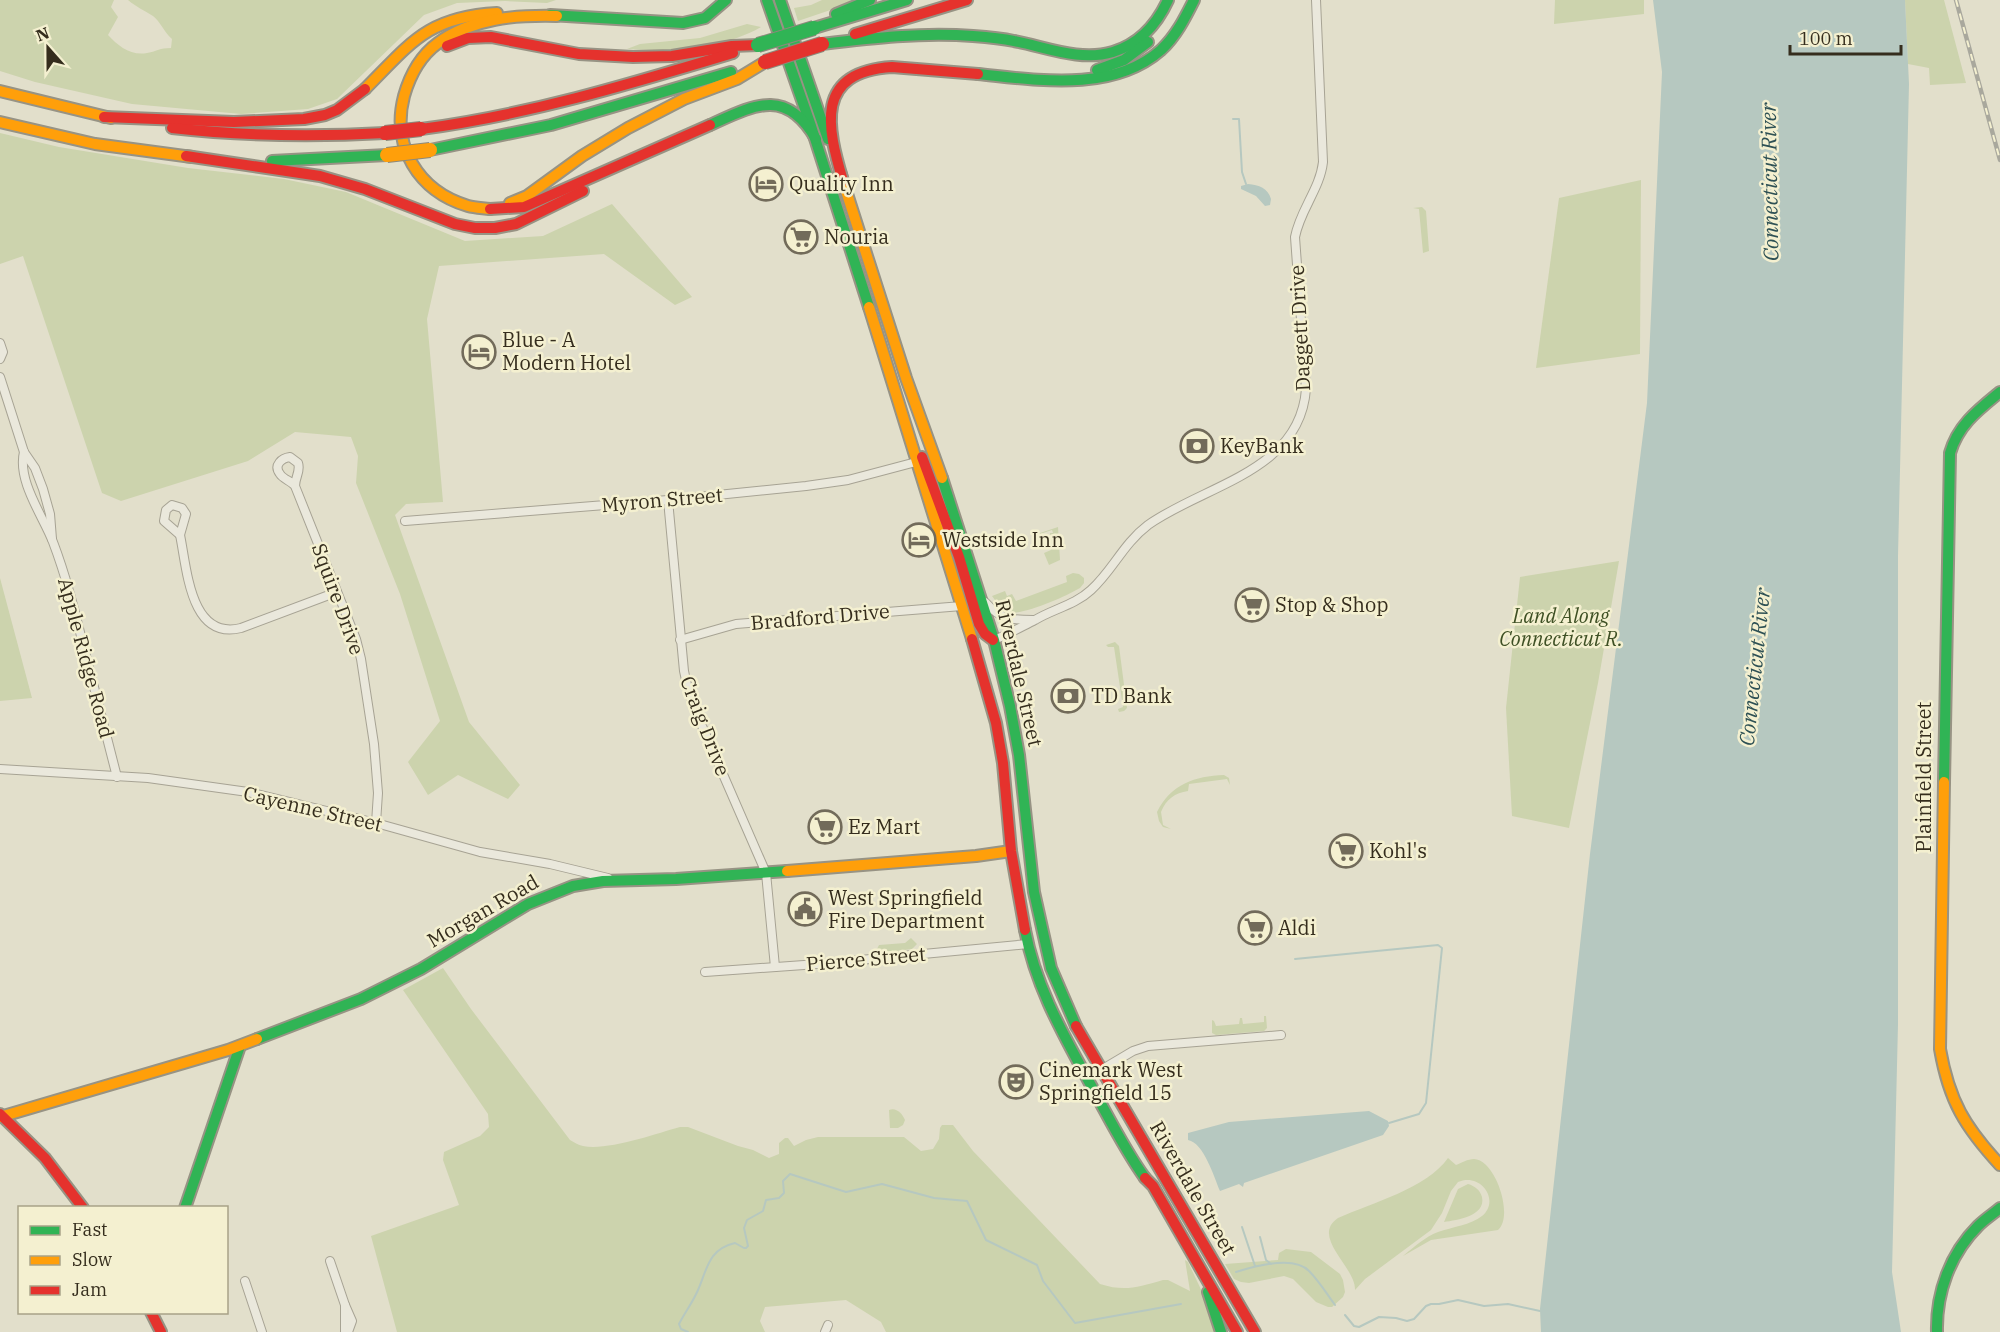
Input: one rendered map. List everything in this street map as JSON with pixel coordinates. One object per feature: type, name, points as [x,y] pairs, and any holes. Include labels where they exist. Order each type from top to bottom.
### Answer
[{"type":"main road","points":[[104,117],[242,122],[317,117],[334,112],[353,100],[424,32],[461,16],[483,13],[683,23],[705,18],[726,0]]},
{"type":"main road","name":"Riverdale Street","points":[[767,0],[816,139],[912,440],[916,462],[980,665],[996,723],[1011,850],[1028,944],[1041,986],[1056,1021],[1096,1094],[1237,1332]]},
{"type":"main road","name":"Riverdale Street","points":[[780,0],[843,181],[906,378],[952,505],[994,640],[1017,745],[1034,892],[1051,968],[1066,1007],[1101,1070],[1255,1332]]},
{"type":"main road","points":[[814,28],[840,12],[870,0]]},
{"type":"main road","points":[[0,91],[104,117],[183,129],[237,134],[318,136],[385,133],[492,119],[545,108],[615,89],[907,0]]},
{"type":"main road","points":[[186,156],[296,161],[430,150],[551,125],[967,0]]},
{"type":"main road","points":[[1020,78],[1072,76],[1124,60],[1154,36],[1161,24],[1169,0]]},
{"type":"main road","points":[[822,44],[945,34],[1012,41],[1079,55],[1100,55],[1121,49],[1139,39],[1157,21],[1169,0]]},
{"type":"main road","points":[[843,181],[831,132],[830,114],[842,88],[858,74],[872,68],[887,67],[1020,78],[1083,79],[1108,75],[1134,67],[1168,43],[1194,0]]},
{"type":"main road","points":[[557,16],[506,18],[484,22],[459,31],[427,53],[416,67],[402,100],[399,118],[400,135],[410,162],[423,180],[434,190],[452,201],[470,207],[494,211],[517,209],[531,205],[735,113],[760,105],[789,108],[802,117],[816,139]]},
{"type":"main road","points":[[408,83],[421,65],[435,53],[452,43],[475,37],[501,38],[579,54],[619,57],[666,56],[732,46],[758,45]]},
{"type":"main road","points":[[452,201],[486,207],[521,199],[622,131],[684,99],[737,79],[765,62]]},
{"type":"main road","points":[[0,122],[78,141],[320,176],[365,189],[455,224],[475,228],[495,228],[530,218],[735,113]]},
{"type":"main road","name":"Plainfield Street","points":[[2000,392],[1959,428],[1950,453],[1940,1049],[1945,1078],[1953,1100],[1977,1140],[2000,1165]]},
{"type":"main road","points":[[912,440],[925,462],[959,557],[979,624],[985,634],[994,640],[985,652],[980,665]]},
{"type":"main road","name":"Morgan Road","points":[[1,1116],[240,1046],[379,992],[528,904],[573,886],[620,880],[766,873],[967,856],[1029,845]]},
{"type":"main road","points":[[186,1206],[240,1046]]},
{"type":"main road","points":[[1096,1094],[1111,1109],[1143,1163],[1151,1162],[1151,1155]]},
{"type":"main road","points":[[1,1116],[45,1158],[81,1206]]},
{"type":"main road","points":[[1937,1332],[1939,1299],[1954,1257],[1976,1228],[2000,1208]]},
{"type":"main road","points":[[1200,1268],[1221,1332]]},
{"type":"main road","points":[[152,1314],[161,1332]]},
{"type":"street","name":"Daggett Drive","points":[[994,640],[1087,594],[1102,578],[1127,543],[1150,524],[1272,456],[1286,442],[1298,422],[1304,406],[1306,389],[1295,237],[1300,218],[1320,176],[1323,162],[1316,0]]},
{"type":"street","points":[[0,343],[3,352],[0,359]]},
{"type":"street","name":"Apple Ridge Road","points":[[0,377],[24,452],[35,468],[43,489],[50,514],[52,540]]},
{"type":"street","name":"Apple Ridge Road","points":[[24,452],[24,470],[30,493],[39,517],[52,540],[78,623],[117,777]]},
{"type":"street","name":"Myron Street","points":[[405,521],[668,500],[848,480],[916,462]]},
{"type":"street","name":"Squire Drive","points":[[295,486],[356,639],[361,659],[374,744],[378,793],[376,823]]},
{"type":"street","points":[[30,493],[43,489]]},
{"type":"street","name":"Craig Drive","points":[[668,500],[680,640],[689,694],[766,873],[775,967]]},
{"type":"street","points":[[180,535],[194,599],[206,620],[216,627],[227,630],[241,628],[338,592]]},
{"type":"street","points":[[982,599],[992,610],[1010,620],[1035,620]]},
{"type":"street","name":"Bradford Drive","points":[[680,640],[736,624],[962,606]]},
{"type":"street","name":"Cayenne Street","points":[[0,769],[156,779],[248,792],[376,823],[480,852],[550,864],[620,880]]},
{"type":"street","points":[[550,864],[567,872],[573,886]]},
{"type":"street","name":"Pierce Street","points":[[705,972],[1028,944]]},
{"type":"street","points":[[1101,1070],[1133,1051],[1148,1046],[1281,1035]]},
{"type":"street","points":[[330,1261],[352,1321],[346,1332]]},
{"type":"street","points":[[245,1281],[262,1332]]},
{"type":"green space","points":[[0,0],[114,0],[111,7],[118,17],[108,35],[125,49],[141,54],[171,48],[172,39],[155,18],[128,0],[556,0],[547,3],[505,1],[457,3],[424,15],[337,99],[308,109],[241,114],[132,104],[35,82],[0,71]]},
{"type":"green space","points":[[822,0],[860,0],[798,21],[794,8]]},
{"type":"green space","points":[[1555,0],[1644,0],[1644,14],[1554,24]]},
{"type":"green space","points":[[1905,0],[1944,0],[1966,83],[1930,85],[1929,68],[1908,64]]},
{"type":"green space","points":[[747,24],[761,27],[730,40],[696,47],[661,50],[627,49],[640,44],[700,38]]},
{"type":"green space","points":[[0,133],[59,147],[188,168],[284,179],[346,192],[465,241],[543,236],[612,204],[692,297],[675,305],[604,254],[439,266],[427,319],[443,502],[406,504],[395,515],[469,722],[520,785],[508,799],[458,775],[428,795],[408,762],[440,721],[400,594],[356,483],[358,456],[351,437],[295,432],[248,461],[121,501],[102,493],[23,256],[0,264]]},
{"type":"green space","points":[[1641,180],[1640,354],[1536,368],[1559,198]]},
{"type":"green space","points":[[1422,207],[1426,211],[1429,251],[1423,253],[1419,209],[1413,208]]},
{"type":"green space","points":[[1058,527],[1060,560],[1049,565],[1044,553],[1051,550],[1050,533],[1053,533],[1052,530],[1035,537],[1037,534]]},
{"type":"green space","name":"Land Along Connecticut R.","points":[[1619,561],[1598,683],[1569,828],[1512,816],[1506,708],[1520,577]]},
{"type":"green space","points":[[1073,573],[1084,578],[1084,583],[1080,588],[1032,609],[1006,613],[992,596],[1005,591],[1007,596],[1012,594],[1016,601],[1067,582],[1066,576]]},
{"type":"green space","points":[[0,578],[32,698],[0,701]]},
{"type":"green space","points":[[1115,642],[1119,646],[1127,708],[1119,712],[1118,709],[1123,707],[1114,647],[1106,645]]},
{"type":"green space","points":[[1224,775],[1229,778],[1230,785],[1227,779],[1189,784],[1188,791],[1172,797],[1161,812],[1163,825],[1171,829],[1163,827],[1157,812],[1177,788],[1203,777]]},
{"type":"green space","points":[[911,938],[917,944],[912,949],[880,953],[876,951],[879,945],[905,943]]},
{"type":"green space","points":[[443,968],[471,1009],[570,1140],[578,1144],[593,1147],[605,1146],[688,1127],[769,1158],[779,1154],[779,1143],[785,1138],[788,1138],[794,1146],[818,1137],[904,1137],[921,1151],[933,1149],[939,1139],[942,1125],[953,1125],[973,1151],[1100,1284],[1124,1288],[1168,1280],[1190,1291],[1185,1260],[1188,1262],[1206,1300],[1216,1332],[886,1332],[881,1322],[846,1300],[765,1307],[760,1321],[765,1332],[397,1332],[371,1236],[459,1205],[443,1160],[444,1152],[480,1136],[489,1127],[488,1114],[403,990]]},
{"type":"green space","points":[[1264,1016],[1266,1016],[1267,1028],[1264,1031],[1216,1035],[1212,1033],[1212,1020],[1216,1026],[1239,1024],[1242,1018],[1243,1024],[1264,1022]]},
{"type":"green space","points":[[894,1109],[900,1113],[905,1120],[903,1125],[890,1128],[889,1110]]},
{"type":"green space","points":[[1448,1158],[1456,1165],[1474,1159],[1482,1162],[1489,1169],[1495,1178],[1503,1202],[1504,1214],[1498,1230],[1431,1240],[1403,1256],[1420,1242],[1438,1232],[1472,1222],[1487,1210],[1489,1196],[1480,1184],[1466,1180],[1458,1182],[1431,1230],[1365,1279],[1355,1290],[1349,1272],[1331,1243],[1329,1234],[1331,1226],[1338,1218],[1427,1178]]},
{"type":"green space","points":[[1468,1184],[1477,1189],[1482,1197],[1480,1209],[1469,1216],[1444,1222],[1458,1189]]},
{"type":"green space","points":[[1286,1249],[1311,1252],[1340,1274],[1345,1292],[1343,1297],[1332,1307],[1328,1307],[1316,1302],[1293,1279],[1284,1276],[1249,1283],[1241,1282],[1234,1279],[1225,1264],[1278,1260],[1279,1253]]},
{"type":"water","name":"Connecticut River","points":[[1653,0],[1905,0],[1909,84],[1898,556],[1898,1024],[1892,1272],[1901,1332],[1541,1332],[1540,1309],[1590,854],[1647,403],[1662,72]]},
{"type":"water","points":[[1248,184],[1265,190],[1270,195],[1270,205],[1265,206],[1256,196],[1241,189],[1241,186]]},
{"type":"water","points":[[1369,1111],[1388,1121],[1389,1126],[1383,1135],[1244,1183],[1243,1187],[1239,1184],[1220,1191],[1204,1154],[1194,1142],[1188,1140],[1188,1133],[1229,1122]]},
{"type":"waterway","points":[[1233,119],[1239,119],[1242,172],[1246,184]]},
{"type":"waterway","points":[[1295,959],[1438,945],[1442,948],[1426,1103],[1419,1114],[1389,1123]]},
{"type":"waterway","points":[[688,1332],[681,1329],[679,1324],[696,1294],[710,1261],[719,1250],[726,1246],[735,1243],[744,1248],[748,1246],[744,1228],[747,1220],[763,1211],[766,1200],[779,1198],[784,1193],[783,1181],[790,1174],[846,1192],[882,1184],[934,1198],[967,1201],[986,1240],[1037,1265],[1043,1281],[1075,1323],[1181,1304]]},
{"type":"waterway","points":[[1242,1227],[1255,1266]]},
{"type":"waterway","points":[[1260,1237],[1266,1260],[1271,1264]]},
{"type":"waterway","points":[[1236,1272],[1274,1263],[1302,1266],[1316,1279],[1335,1305]]},
{"type":"waterway","points":[[1345,1315],[1354,1326],[1359,1327],[1379,1317],[1407,1321],[1414,1319],[1426,1306],[1458,1300],[1484,1306],[1508,1304],[1540,1311]]},
{"type":"railway","points":[[1956,0],[2000,160]]},
{"type":"traffic: fast","points":[[550,15],[683,23],[705,18],[726,0]]},
{"type":"traffic: fast","points":[[767,0],[811,126],[869,307]]},
{"type":"traffic: fast","points":[[780,0],[828,139]]},
{"type":"traffic: fast","points":[[836,14],[870,0]]},
{"type":"traffic: fast","points":[[814,28],[907,0]]},
{"type":"traffic: fast","points":[[822,44],[897,36],[954,35],[1004,39],[1063,52],[1101,55],[1131,44],[1139,38],[1153,25],[1168,0]]},
{"type":"traffic: fast","points":[[978,74],[1025,79],[1073,80],[1120,73],[1141,64],[1161,50],[1176,33],[1194,0]]},
{"type":"traffic: fast","points":[[758,45],[814,28]]},
{"type":"traffic: fast","points":[[1097,70],[1124,60],[1148,42]]},
{"type":"traffic: fast","points":[[430,150],[551,125],[731,72]]},
{"type":"traffic: fast","points":[[710,125],[755,107],[781,106],[793,112],[805,123],[816,139]]},
{"type":"traffic: fast","points":[[272,161],[387,155]]},
{"type":"traffic: fast","points":[[1944,782],[1950,453],[1964,426],[2000,392]]},
{"type":"traffic: fast","points":[[942,478],[994,640],[1019,755],[1034,892],[1051,968],[1076,1026]]},
{"type":"traffic: fast","points":[[257,1039],[361,999],[421,969],[528,904],[573,886],[603,881],[676,879],[787,871]]},
{"type":"traffic: fast","points":[[1025,930],[1036,973],[1053,1013],[1118,1136],[1145,1178]]},
{"type":"traffic: fast","points":[[186,1206],[240,1046]]},
{"type":"traffic: fast","points":[[1937,1332],[1939,1303],[1952,1262],[1968,1237],[2000,1208]]},
{"type":"traffic: fast","points":[[1208,1292],[1221,1332]]},
{"type":"traffic: slow","points":[[365,89],[395,58],[422,35],[453,20],[497,13]]},
{"type":"traffic: slow","points":[[490,209],[468,206],[450,199],[435,190],[412,164],[401,132],[401,114],[406,88],[416,66],[426,54],[438,43],[465,28],[510,18],[557,16]]},
{"type":"traffic: slow","points":[[510,203],[527,196],[582,156],[628,128],[684,99],[737,79],[765,62]]},
{"type":"traffic: slow","points":[[0,91],[111,118]]},
{"type":"traffic: slow","points":[[0,122],[95,144],[192,157]]},
{"type":"traffic: slow","points":[[387,155],[430,150]]},
{"type":"traffic: slow","points":[[840,172],[906,378],[942,478]]},
{"type":"traffic: slow","points":[[869,307],[972,639]]},
{"type":"traffic: slow","points":[[1944,782],[1940,1049],[1948,1084],[1960,1112],[1977,1138],[2000,1165]]},
{"type":"traffic: slow","points":[[787,871],[976,856],[1011,851]]},
{"type":"traffic: slow","points":[[0,1117],[228,1050],[257,1039]]},
{"type":"traffic: jam","points":[[855,34],[967,0]]},
{"type":"traffic: jam","points":[[447,46],[468,38],[491,37],[579,54],[633,57],[672,56],[732,46],[758,45]]},
{"type":"traffic: jam","points":[[765,62],[822,44]]},
{"type":"traffic: jam","points":[[421,129],[540,107],[733,53]]},
{"type":"traffic: jam","points":[[843,181],[837,161],[831,123],[832,106],[838,91],[849,79],[867,71],[892,67],[978,74]]},
{"type":"traffic: jam","points":[[104,117],[234,122],[304,119],[337,110],[365,89]]},
{"type":"traffic: jam","points":[[490,209],[524,207],[710,125]]},
{"type":"traffic: jam","points":[[172,128],[278,135],[385,133]]},
{"type":"traffic: jam","points":[[385,133],[421,129]]},
{"type":"traffic: jam","points":[[186,156],[320,176],[365,189],[455,224],[475,228],[495,228],[516,224],[583,191]]},
{"type":"traffic: jam","points":[[922,457],[959,557],[979,624],[985,634],[993,640]]},
{"type":"traffic: jam","points":[[972,639],[996,723],[1003,763],[1011,851],[1025,930]]},
{"type":"traffic: jam","points":[[1076,1026],[1255,1332]]},
{"type":"traffic: jam","points":[[0,1114],[45,1158],[81,1206]]},
{"type":"traffic: jam","points":[[1145,1178],[1153,1186],[1237,1332]]},
{"type":"traffic: jam","points":[[152,1314],[161,1332]]},
{"type":"place","name":"Quality Inn","points":[[766,184]]},
{"type":"place","name":"Nouria","points":[[801,237]]},
{"type":"place","name":"Blue - A Modern Hotel","points":[[479,352]]},
{"type":"place","name":"KeyBank","points":[[1197,446]]},
{"type":"place","name":"Westside Inn","points":[[919,540]]},
{"type":"place","name":"Stop & Shop","points":[[1252,605]]},
{"type":"place","name":"TD Bank","points":[[1068,696]]},
{"type":"place","name":"Ez Mart","points":[[825,827]]},
{"type":"place","name":"Kohl's","points":[[1346,851]]},
{"type":"place","name":"West Springfield Fire Department","points":[[805,909]]},
{"type":"place","name":"Aldi","points":[[1255,928]]},
{"type":"place","name":"Cinemark West Springfield 15","points":[[1016,1082]]}]
